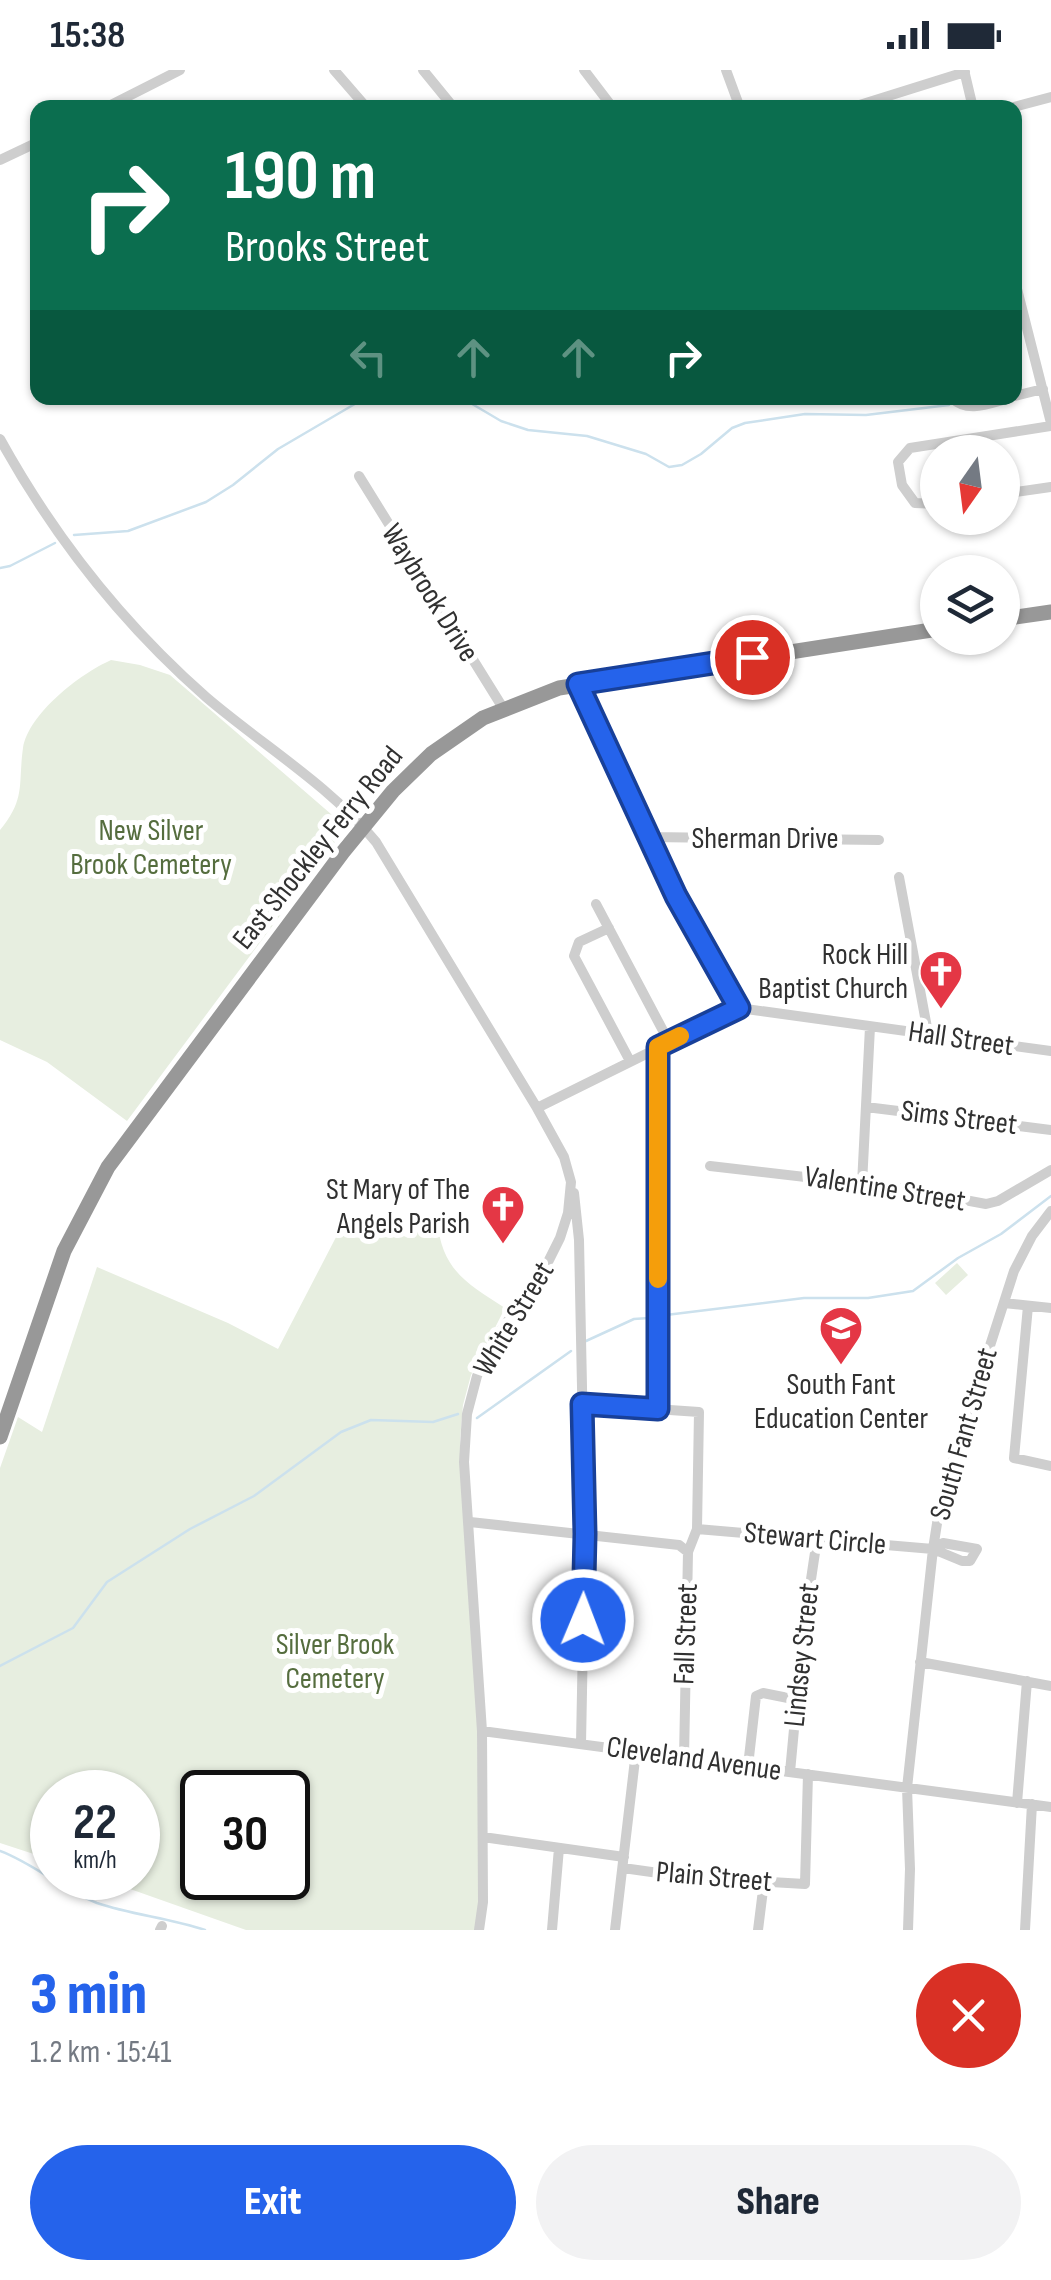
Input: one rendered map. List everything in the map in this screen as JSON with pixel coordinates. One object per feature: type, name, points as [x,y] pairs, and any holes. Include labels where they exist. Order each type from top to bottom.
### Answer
[{"type":"highway","points":[[1020,616],[1051,612]]},
{"type":"highway","name":"East Shockley Ferry Road","points":[[0,1438],[64,1252],[98,1184],[135,1129],[363,827],[431,754],[460,731],[503,708],[578,684],[920,632]]},
{"type":"street","points":[[121,100],[180,70]]},
{"type":"street","points":[[334,70],[360,100]]},
{"type":"street","points":[[423,70],[447,100]]},
{"type":"street","points":[[584,70],[607,100]]},
{"type":"street","points":[[726,70],[737,100]]},
{"type":"street","points":[[875,100],[964,71],[971,100]]},
{"type":"street","points":[[1022,105],[1051,97]]},
{"type":"street","points":[[0,160],[30,146]]},
{"type":"street","points":[[986,435],[1051,424],[1022,305]]},
{"type":"street","points":[[1022,329],[1028,326]]},
{"type":"street","points":[[1022,394],[1043,389]]},
{"type":"street","points":[[0,439],[64,540],[152,644],[208,698],[363,827],[392,865],[564,1157],[578,1215],[585,1534],[581,1744]]},
{"type":"street","points":[[920,446],[910,448],[898,462],[908,497],[920,503]]},
{"type":"street","name":"Waybrook Drive","points":[[359,476],[503,708]]},
{"type":"street","points":[[1020,491],[1051,487]]},
{"type":"street","points":[[537,1108],[739,1008],[676,896],[578,684]]},
{"type":"street","name":"Sherman Drive","points":[[650,837],[880,840]]},
{"type":"street","points":[[898,877],[928,1034]]},
{"type":"street","points":[[596,904],[664,1044],[658,1409]]},
{"type":"street","points":[[608,928],[579,942],[574,956],[630,1061]]},
{"type":"street","name":"Hall Street","points":[[739,1008],[1051,1052]]},
{"type":"street","points":[[862,1184],[870,1027]]},
{"type":"street","name":"Sims Street","points":[[866,1107],[1051,1130]]},
{"type":"street","name":"Valentine Street","points":[[710,1166],[986,1204],[998,1202],[1051,1170]]},
{"type":"street","name":"White Street","points":[[479,1930],[484,1902],[482,1731],[464,1462],[470,1400],[491,1345],[538,1278],[560,1238],[568,1213],[571,1182]]},
{"type":"street","name":"South Fant Street","points":[[907,1788],[942,1498],[1004,1303],[1027,1244],[1051,1211]]},
{"type":"street","points":[[1004,1303],[1051,1308]]},
{"type":"street","points":[[1028,1306],[1014,1458],[1051,1466]]},
{"type":"street","points":[[582,1404],[699,1412],[697,1529],[688,1552]]},
{"type":"street","name":"Fall Street","points":[[470,1522],[679,1545],[688,1552],[684,1758]]},
{"type":"street","name":"Stewart Circle","points":[[697,1529],[933,1549]]},
{"type":"street","name":"Lindsey Street","points":[[790,1772],[816,1539]]},
{"type":"street","points":[[920,1662],[1051,1686]]},
{"type":"street","points":[[1017,1802],[1027,1682]]},
{"type":"street","points":[[748,1766],[756,1696],[764,1693],[798,1700]]},
{"type":"street","name":"Cleveland Avenue","points":[[482,1731],[1051,1807]]},
{"type":"street","points":[[615,1930],[636,1751]]},
{"type":"street","name":"Plain Street","points":[[483,1837],[559,1848],[687,1877],[805,1884],[808,1774]]},
{"type":"street","points":[[907,1788],[908,1930]]},
{"type":"street","points":[[1025,1930],[1032,1804]]},
{"type":"street","points":[[552,1930],[559,1848]]},
{"type":"street","points":[[758,1930],[764,1882]]},
{"type":"green space","name":"New Silver Brook Cemetery","points":[[111,660],[170,675],[346,827],[127,1121],[47,1062],[0,1040],[0,830],[17,800],[23,748],[45,708],[85,675]]},
{"type":"green space","name":"Silver Brook Cemetery","points":[[348,1214],[408,1238],[437,1220],[450,1263],[479,1291],[505,1308],[471,1375],[460,1440],[476,1641],[480,1900],[476,1930],[246,1930],[160,1900],[160,1770],[30,1770],[30,1853],[0,1843],[0,1468],[18,1417],[42,1432],[97,1267],[228,1323],[278,1349]]},
{"type":"green space","points":[[957,1263],[968,1275],[946,1295],[935,1283]]},
{"type":"waterway","points":[[74,535],[128,531],[206,502],[278,449],[353,405]]},
{"type":"waterway","points":[[474,405],[501,421],[528,430],[587,436],[646,454],[669,467],[682,465],[732,428],[745,423],[805,414],[866,415],[949,405]]},
{"type":"waterway","points":[[0,568],[55,543]]},
{"type":"waterway","points":[[666,1315],[804,1298],[868,1298],[913,1291],[1051,1196]]},
{"type":"waterway","points":[[586,1341],[634,1319],[649,1318]]},
{"type":"waterway","points":[[477,1418],[571,1351]]},
{"type":"waterway","points":[[0,1666],[73,1628],[107,1582],[190,1529],[254,1496],[341,1432],[371,1420],[433,1422],[458,1414]]},
{"type":"waterway","points":[[0,1851],[97,1903],[205,1930]]},
{"type":"slow traffic","points":[[658,1279],[658,1047],[680,1036]]},
{"type":"place","name":"Rock Hill Baptist Church","points":[[941,1010]]},
{"type":"place","name":"St Mary of The Angels Parish","points":[[503,1245]]},
{"type":"place","name":"South Fant Education Center","points":[[841,1366]]},
{"type":"route","points":[[583,1620],[582,1404],[658,1409],[658,1047],[739,1008],[676,896],[578,684],[752,657]]}]
